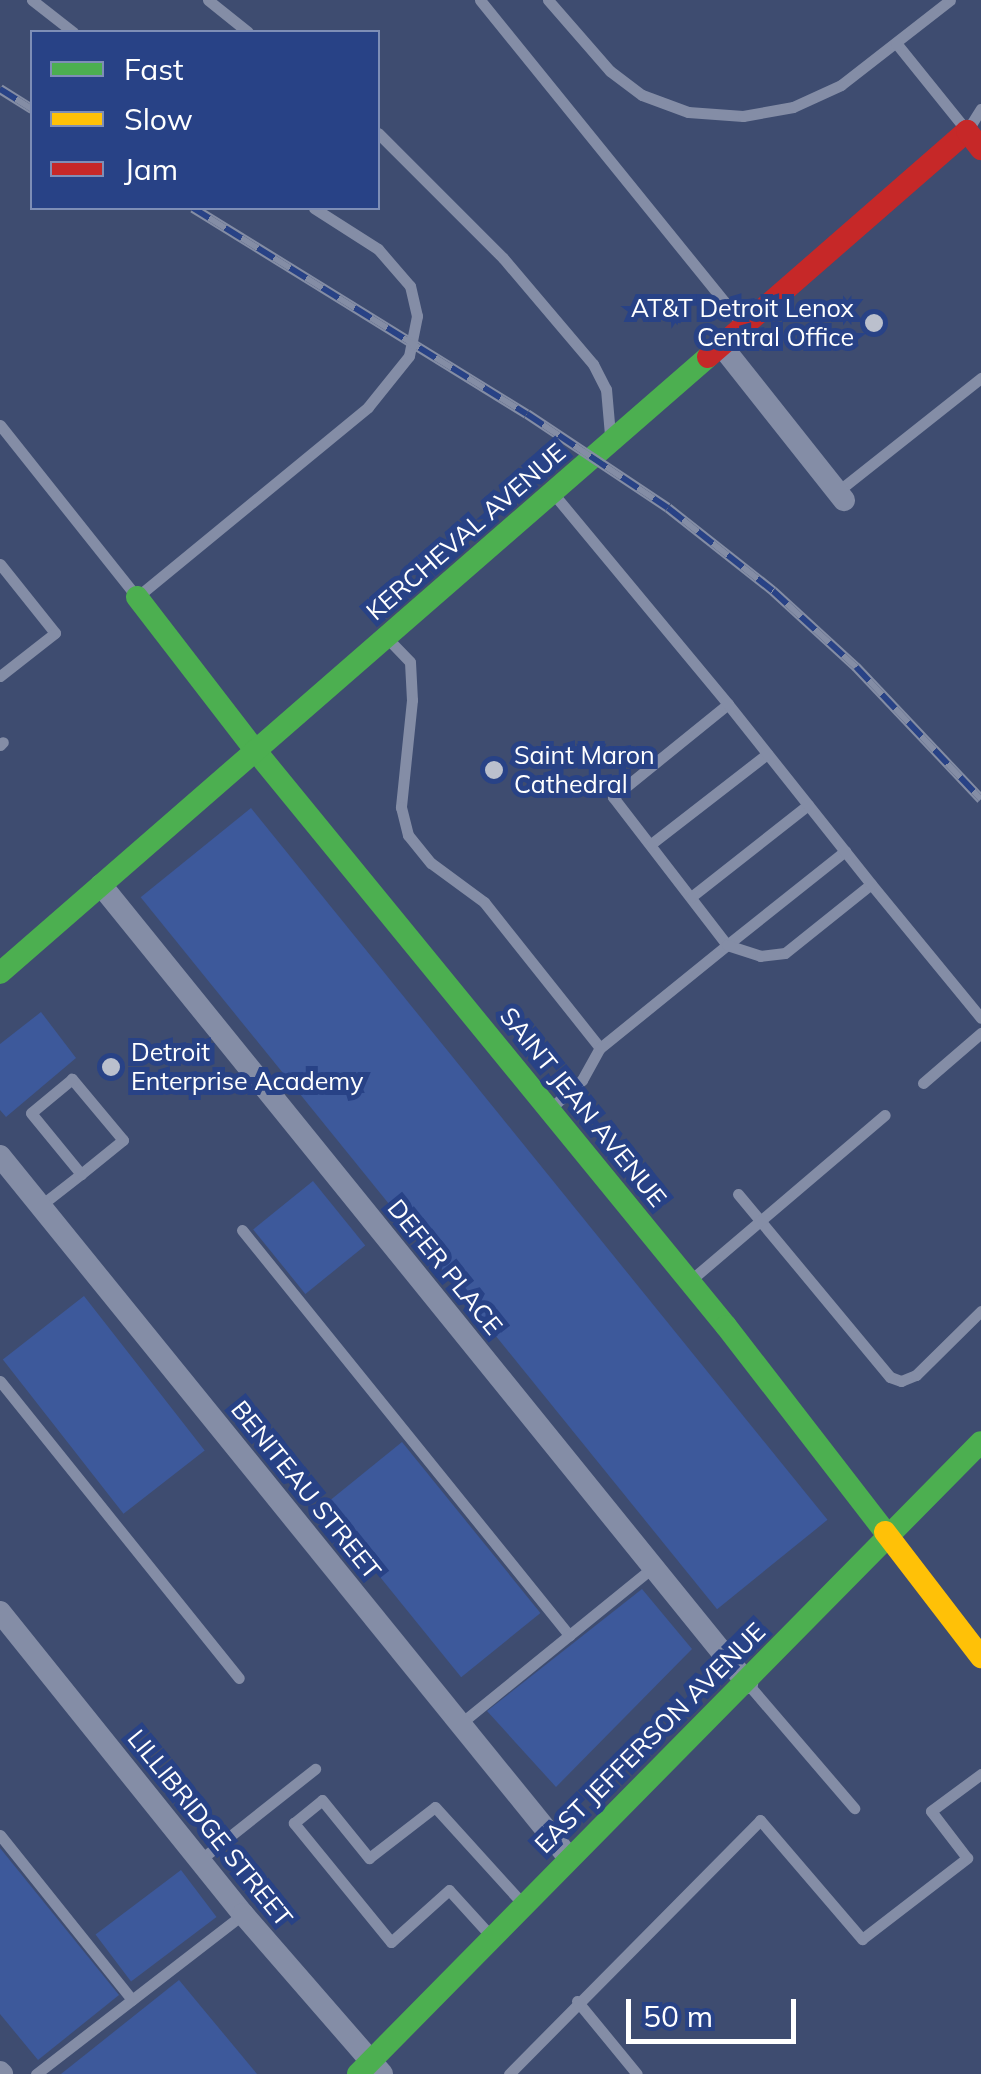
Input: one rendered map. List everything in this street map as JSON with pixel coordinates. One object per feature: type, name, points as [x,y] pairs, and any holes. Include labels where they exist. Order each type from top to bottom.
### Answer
[{"type":"street","name":"KERCHEVAL AVENUE","points":[[0,973],[744,325],[974,140]]},
{"type":"street","points":[[721,345],[841,496]]},
{"type":"street","name":"SAINT JEAN AVENUE","points":[[137,597],[255,750],[689,1281],[981,1656]]},
{"type":"street","name":"DEFER PLACE","points":[[100,885],[746,1683]]},
{"type":"street","name":"BENITEAU STREET","points":[[0,1156],[569,1858]]},
{"type":"street","name":"EAST JEFFERSON AVENUE","points":[[371,2069],[523,1904],[981,1442]]},
{"type":"street","name":"LILLIBRIDGE STREET","points":[[0,1612],[371,2069]]},
{"type":"lane","points":[[32,0],[70,30]]},
{"type":"lane","points":[[208,0],[246,30]]},
{"type":"lane","points":[[480,0],[744,325]]},
{"type":"lane","points":[[548,0],[610,71],[642,94],[688,112],[743,116],[793,107],[841,85],[950,0]]},
{"type":"lane","points":[[896,43],[974,140]]},
{"type":"lane","points":[[974,140],[981,109]]},
{"type":"lane","points":[[380,135],[503,258],[593,364],[610,406],[609,443]]},
{"type":"lane","points":[[0,425],[137,597],[368,407],[409,356],[417,316],[410,286],[378,248],[317,210]]},
{"type":"lane","points":[[841,496],[981,378]]},
{"type":"lane","points":[[553,493],[981,1018]]},
{"type":"lane","points":[[0,564],[54,633],[0,676]]},
{"type":"lane","points":[[386,637],[410,662],[412,700],[401,807],[408,834],[430,863],[484,902],[600,1048]]},
{"type":"lane","points":[[728,704],[616,791],[616,804],[727,945],[760,956],[785,953],[870,884]]},
{"type":"lane","points":[[650,844],[768,754]]},
{"type":"lane","points":[[691,897],[808,805]]},
{"type":"lane","points":[[550,1109],[582,1080],[600,1048],[845,851]]},
{"type":"lane","points":[[923,1083],[981,1033]]},
{"type":"lane","points":[[40,1206],[81,1174],[123,1140],[72,1079],[31,1112],[81,1174]]},
{"type":"lane","points":[[689,1281],[885,1115]]},
{"type":"lane","points":[[738,1194],[890,1376],[901,1381],[916,1374],[981,1311]]},
{"type":"lane","points":[[242,1230],[569,1635]]},
{"type":"lane","points":[[0,1381],[238,1678]]},
{"type":"lane","points":[[460,1724],[653,1567]]},
{"type":"lane","points":[[746,1683],[854,1808]]},
{"type":"lane","points":[[200,1860],[315,1769]]},
{"type":"lane","points":[[509,2074],[760,1820],[862,1939],[966,1858],[931,1811],[981,1774]]},
{"type":"lane","points":[[492,1937],[449,1890],[391,1942],[294,1822],[322,1800],[369,1858],[435,1807],[523,1904]]},
{"type":"lane","points":[[0,1835],[132,2000]]},
{"type":"lane","points":[[36,2074],[243,1914]]},
{"type":"lane","points":[[578,2001],[637,2074]]},
{"type":"shaded area","points":[[251,808],[827,1520],[717,1609],[141,897]]},
{"type":"shaded area","points":[[41,1012],[76,1058],[6,1117],[0,1110],[0,1044]]},
{"type":"shaded area","points":[[313,1181],[365,1246],[305,1294],[253,1229]]},
{"type":"shaded area","points":[[84,1296],[205,1450],[124,1514],[3,1359]]},
{"type":"shaded area","points":[[402,1442],[540,1613],[461,1677],[323,1506]]},
{"type":"shaded area","points":[[642,1589],[692,1649],[556,1787],[487,1711]]},
{"type":"shaded area","points":[[0,1848],[119,1995],[38,2060],[0,2014]]},
{"type":"shaded area","points":[[181,1870],[217,1917],[131,1982],[96,1934]]},
{"type":"shaded area","points":[[179,1980],[257,2074],[61,2074]]},
{"type":"railway","points":[[0,89],[30,108]]},
{"type":"railway","points":[[196,210],[527,414],[668,508],[773,591],[856,667],[981,799]]},
{"type":"traffic: fast","points":[[0,973],[708,357]]},
{"type":"traffic: fast","points":[[137,597],[255,750],[726,1326],[885,1532]]},
{"type":"traffic: fast","points":[[358,2074],[981,1442]]},
{"type":"traffic: slow","points":[[885,1532],[981,1657]]},
{"type":"traffic: jam","points":[[708,357],[967,131],[981,149]]},
{"type":"place","name":"AT&T Detroit Lenox Central Office","points":[[874,323]]},
{"type":"place","name":"Saint Maron Cathedral","points":[[494,770]]},
{"type":"place","name":"Detroit Enterprise Academy","points":[[111,1067]]}]
